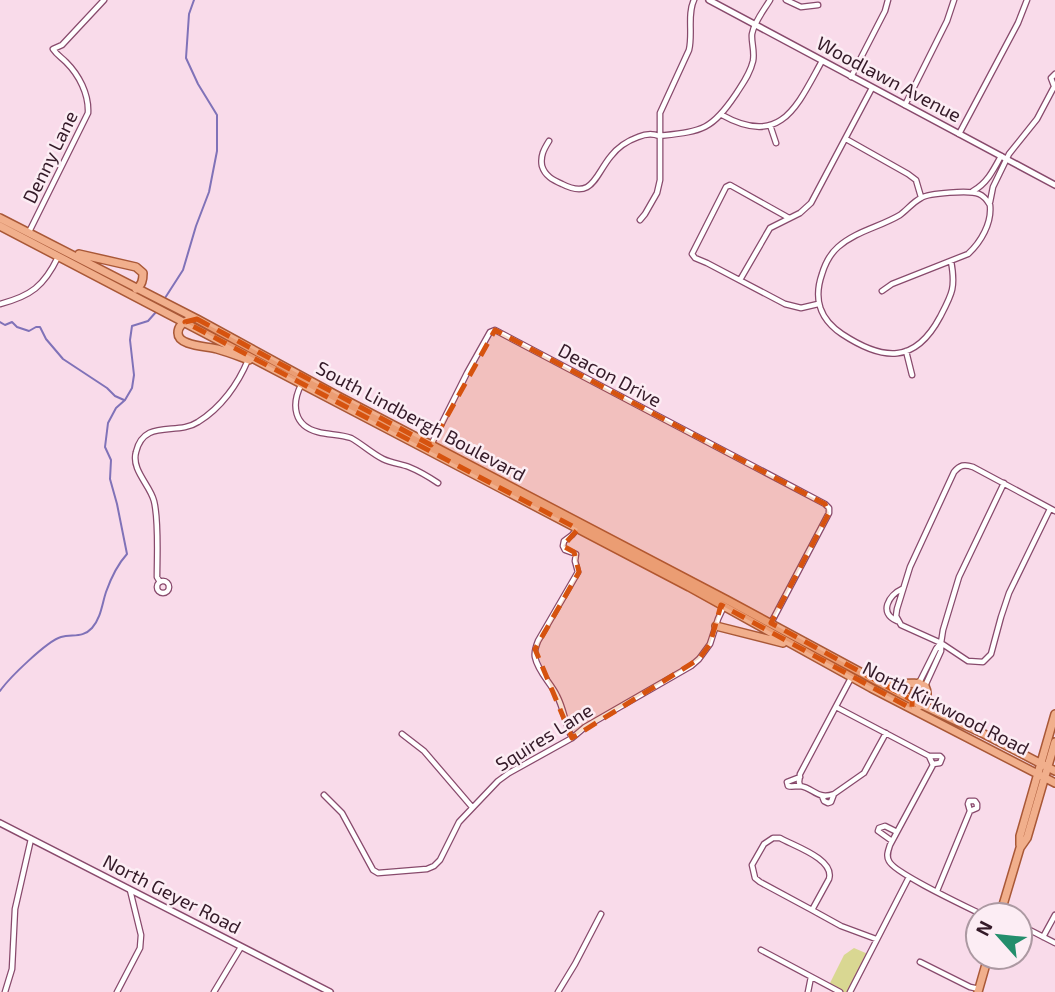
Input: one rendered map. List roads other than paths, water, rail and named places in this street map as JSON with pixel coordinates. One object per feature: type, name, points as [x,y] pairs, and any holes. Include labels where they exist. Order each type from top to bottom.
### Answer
[{"type":"main road","name":"South Lindbergh Boulevard","points":[[0,218],[29,232],[125,291],[197,319],[726,603],[800,649],[825,658]]},
{"type":"main road","name":"South Lindbergh Boulevard","points":[[0,226],[137,288],[151,300]]},
{"type":"main road","points":[[62,253],[136,267],[143,273],[141,284],[125,291]]},
{"type":"main road","name":"South Lindbergh Boulevard","points":[[170,310],[185,322],[577,528],[771,624],[825,658]]},
{"type":"main road","points":[[197,319],[185,322],[179,327],[178,332],[184,342],[260,362]]},
{"type":"main road","points":[[716,626],[765,637],[800,649]]},
{"type":"main road","name":"North Kirkwood Road","points":[[825,658],[852,677],[912,705],[1055,783]]},
{"type":"main road","name":"North Kirkwood Road","points":[[825,658],[875,681],[912,705],[922,705],[1048,767]]},
{"type":"main road","points":[[875,681],[922,685]]},
{"type":"main road","points":[[912,705],[922,685]]},
{"type":"main road","points":[[922,685],[928,694],[922,705]]},
{"type":"main road","points":[[1048,767],[1055,714]]},
{"type":"main road","points":[[1005,901],[1020,848],[1027,838],[1041,775],[1048,767],[1055,742]]},
{"type":"main road","points":[[978,991],[984,971]]},
{"type":"street","name":"Denny Lane","points":[[29,232],[89,107],[83,84],[73,69],[53,49],[62,45],[104,0]]},
{"type":"street","points":[[640,220],[657,193],[660,180],[660,113],[691,44],[691,6],[694,0]]},
{"type":"street","name":"Woodlawn Avenue","points":[[709,0],[1055,185]]},
{"type":"street","points":[[549,141],[541,156],[544,171],[559,183],[580,190],[593,183],[611,156],[625,143],[643,135],[659,136],[701,129],[722,115],[748,77],[754,55],[752,35],[770,0]]},
{"type":"street","points":[[786,0],[801,7],[818,5]]},
{"type":"street","points":[[851,76],[885,11],[888,0]]},
{"type":"street","points":[[905,105],[947,21],[954,0]]},
{"type":"street","points":[[959,134],[1018,23],[1027,0]]},
{"type":"street","points":[[722,115],[745,126],[760,127],[784,118],[796,108],[822,61]]},
{"type":"street","points":[[972,192],[984,183],[1037,119],[1055,85],[1051,78],[1055,74]]},
{"type":"street","points":[[740,280],[770,228],[800,213],[811,204],[872,88]]},
{"type":"street","points":[[771,125],[776,143]]},
{"type":"street","points":[[846,139],[916,180],[921,197]]},
{"type":"street","points":[[882,291],[892,284],[968,254],[979,242],[991,216],[993,187],[1004,158]]},
{"type":"street","points":[[789,218],[730,185],[726,187],[692,254],[695,258],[785,304],[801,308],[818,304]]},
{"type":"street","points":[[979,194],[993,187]]},
{"type":"street","points":[[951,261],[954,289],[926,339],[917,347],[906,351],[883,353],[849,338],[828,323],[818,304],[821,276],[825,265],[838,247],[900,215],[921,197],[972,192],[979,194],[990,205]]},
{"type":"street","points":[[0,304],[16,300],[34,290],[48,275],[62,253]]},
{"type":"street","name":"Deacon Drive","points":[[431,445],[467,373],[490,332],[495,330],[829,508],[829,513],[771,624]]},
{"type":"street","points":[[906,351],[912,375]]},
{"type":"street","points":[[160,582],[157,577],[154,500],[139,473],[135,454],[142,438],[156,429],[196,424],[212,411],[235,386],[248,360]]},
{"type":"street","points":[[302,384],[295,399],[295,407],[298,418],[308,429],[352,439],[384,459],[412,468],[438,483]]},
{"type":"street","points":[[897,621],[897,609],[910,567],[954,472],[962,465],[972,467],[1053,510],[1009,593],[991,654],[983,662],[968,660],[891,618],[887,608],[891,597],[903,589]]},
{"type":"street","points":[[922,685],[941,651],[953,594],[960,576],[1004,483]]},
{"type":"street","points":[[572,738],[566,726],[562,705],[535,657],[535,649],[578,572],[576,554],[565,550],[563,546],[564,541],[572,536],[577,528]]},
{"type":"street","name":"Squires Lane","points":[[324,795],[342,813],[373,870],[378,873],[427,869],[434,866],[440,860],[454,828],[472,807],[509,773],[572,738],[585,727],[699,659],[710,644],[726,603]]},
{"type":"street","points":[[800,786],[800,777],[852,677]]},
{"type":"street","points":[[836,707],[929,756],[942,758],[940,764],[933,764]]},
{"type":"street","points":[[800,777],[790,780],[787,785],[800,786],[822,796],[834,794],[864,773],[886,733]]},
{"type":"street","points":[[402,734],[424,751],[472,807]]},
{"type":"street","points":[[929,756],[933,764]]},
{"type":"street","points":[[933,764],[892,841],[887,858],[890,864],[909,877],[964,905]]},
{"type":"street","points":[[937,891],[970,811]]},
{"type":"street","name":"North Geyer Road","points":[[0,822],[330,992]]},
{"type":"street","points":[[892,841],[878,831],[878,828],[885,825],[897,832]]},
{"type":"street","points":[[812,910],[831,874],[827,864],[780,838],[769,840],[752,865],[755,878],[760,883],[841,926],[876,939]]},
{"type":"street","points":[[5,992],[12,970],[15,909],[31,839]]},
{"type":"street","points":[[850,992],[909,877]]},
{"type":"street","points":[[117,992],[140,948],[141,935],[130,890]]},
{"type":"street","points":[[558,992],[601,914]]},
{"type":"street","points":[[1043,937],[1055,915]]},
{"type":"street","points":[[1034,932],[1055,943]]},
{"type":"street","points":[[214,992],[242,947]]},
{"type":"street","points":[[761,950],[840,992]]},
{"type":"street","points":[[920,962],[978,991]]},
{"type":"street","points":[[808,992],[811,977]]},
{"type":"waterway","points":[[165,298],[183,270],[209,192],[217,151],[217,115],[186,58],[189,14],[194,0]]},
{"type":"waterway","points":[[0,691],[47,645],[61,637],[81,634],[92,628],[112,577],[127,554],[110,479],[111,460],[105,447],[108,423],[132,388],[132,326],[148,321],[156,312]]},
{"type":"waterway","points":[[0,322],[5,325],[12,322],[29,331],[40,327],[46,339],[63,359],[124,400]]}]
